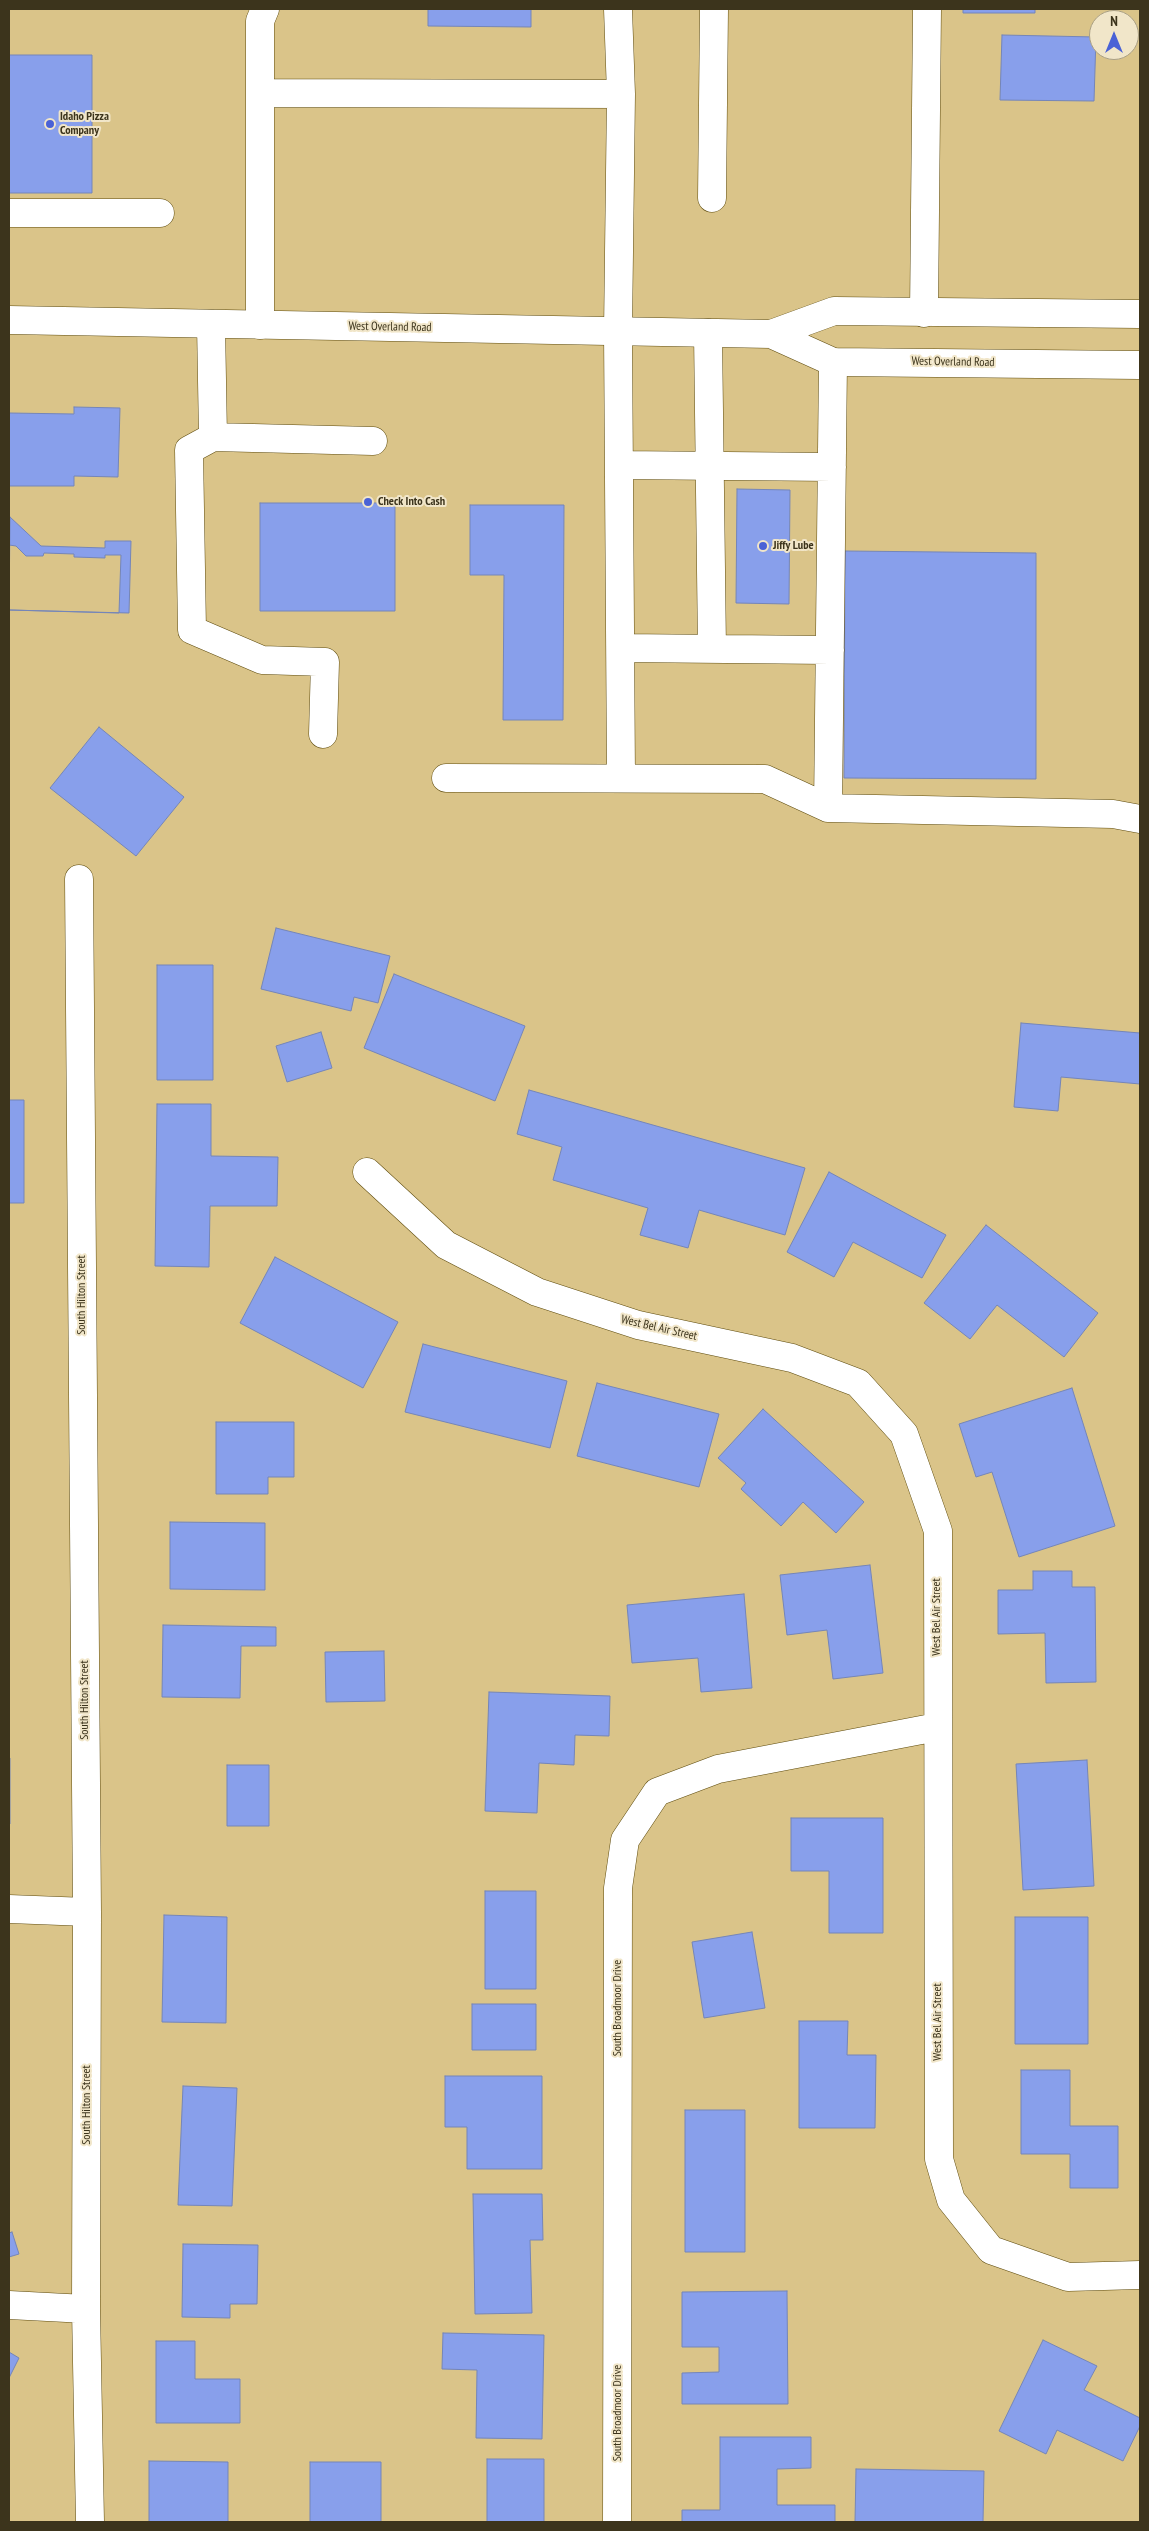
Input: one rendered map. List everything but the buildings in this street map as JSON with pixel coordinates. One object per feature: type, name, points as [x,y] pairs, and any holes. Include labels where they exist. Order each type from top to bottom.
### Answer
[{"type":"street","points":[[260,325],[260,21],[265,9]]},
{"type":"street","points":[[618,9],[622,94],[618,331],[622,778]]},
{"type":"street","points":[[712,198],[714,9]]},
{"type":"street","points":[[924,312],[927,9]]},
{"type":"street","points":[[260,93],[622,94]]},
{"type":"street","points":[[9,213],[160,213]]},
{"type":"street","name":"West Overland Road","points":[[9,320],[771,334],[834,311],[1140,314]]},
{"type":"street","points":[[211,324],[213,437]]},
{"type":"street","points":[[708,333],[712,649]]},
{"type":"street","name":"West Overland Road","points":[[771,334],[833,362],[1140,365]]},
{"type":"street","points":[[828,808],[833,362]]},
{"type":"street","points":[[323,734],[326,662],[262,660],[192,630],[188,450],[213,437],[373,441]]},
{"type":"street","points":[[619,465],[832,467]]},
{"type":"street","points":[[620,648],[830,650]]},
{"type":"street","points":[[446,778],[765,779],[828,808],[1112,814],[1140,819]]},
{"type":"street","points":[[1112,814],[1140,810]]},
{"type":"street","name":"South Hilton Street","points":[[80,878],[87,1912],[86,2309],[90,2522]]},
{"type":"street","name":"West Bel Air Street","points":[[367,1172],[446,1245],[537,1292],[638,1325],[792,1358],[858,1383],[904,1434],[938,1531],[939,2159],[951,2200],[991,2250],[1068,2277],[1140,2275]]},
{"type":"street","name":"South Broadmoor Drive","points":[[617,2522],[618,1888],[625,1840],[657,1792],[718,1769],[937,1727]]},
{"type":"street","points":[[9,1909],[87,1912]]},
{"type":"street","points":[[9,2305],[86,2309]]},
{"type":"place","name":"Idaho Pizza Company","points":[[50,124]]},
{"type":"place","name":"Check Into Cash","points":[[368,502]]},
{"type":"place","name":"Jiffy Lube","points":[[763,546]]}]
